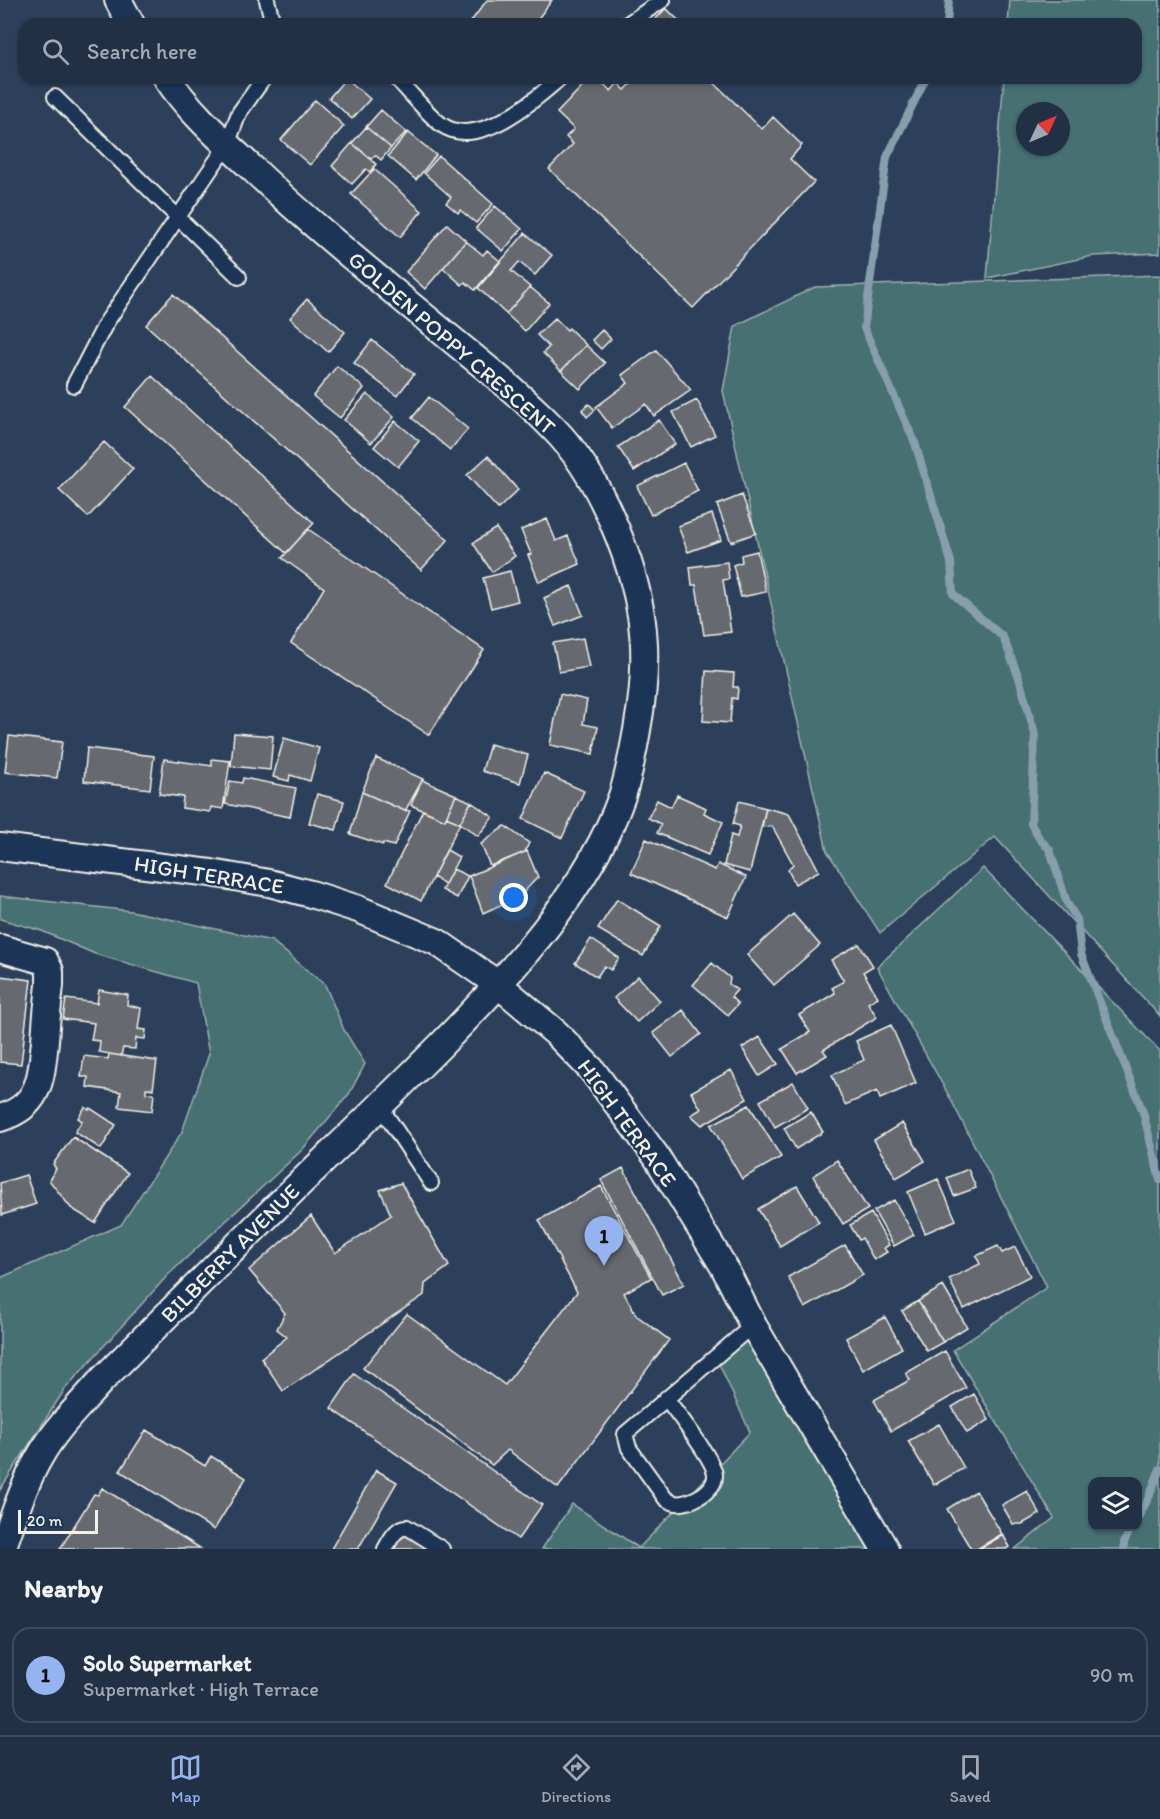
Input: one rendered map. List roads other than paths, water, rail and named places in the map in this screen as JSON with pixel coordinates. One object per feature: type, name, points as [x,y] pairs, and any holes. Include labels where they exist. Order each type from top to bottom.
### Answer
[{"type":"street","points":[[118,0],[128,18]]},
{"type":"street","name":"GOLDEN POPPY CRESCENT","points":[[172,84],[208,127],[291,206],[494,375],[557,431],[601,495],[618,535],[632,574],[643,624],[645,682],[632,761],[622,797],[593,856],[566,899],[499,985]]},
{"type":"street","name":"HIGH TERRACE","points":[[0,847],[211,873],[269,883],[311,894],[358,909],[437,942],[499,985],[555,1033],[592,1070],[615,1098],[667,1173],[724,1267],[753,1326],[885,1549]]},
{"type":"street","points":[[0,948],[45,961],[50,971],[41,1080],[32,1098],[19,1111],[0,1118]]},
{"type":"street","name":"BILBERRY AVENUE","points":[[2,1549],[17,1506],[39,1458],[62,1425],[101,1381],[380,1106],[499,985]]},
{"type":"lane","points":[[267,0],[272,18]]},
{"type":"lane","points":[[636,18],[663,0]]},
{"type":"lane","points":[[74,385],[106,323],[227,145],[239,113],[260,84]]},
{"type":"lane","points":[[402,84],[442,125],[458,132],[484,129],[502,122],[529,105],[553,84]]},
{"type":"lane","points":[[55,97],[239,277]]},
{"type":"lane","points":[[380,1106],[431,1183]]},
{"type":"lane","points":[[666,1398],[702,1448],[716,1473],[714,1480],[703,1495],[676,1504],[670,1503],[660,1492],[625,1439],[625,1434],[628,1430],[666,1398],[753,1326]]},
{"type":"lane","points":[[385,1549],[396,1531],[407,1527],[442,1549]]},
{"type":"waterway","points":[[948,18],[949,0]]},
{"type":"waterway","points":[[923,84],[887,157],[864,328],[915,443],[951,562],[953,594],[1003,637],[1019,678],[1035,734],[1031,824],[1039,838],[1050,850],[1067,903],[1077,919],[1081,954],[1143,1112],[1160,1180]]},
{"type":"waterway","points":[[1142,1510],[1160,1469]]},
{"type":"waterway","points":[[1124,1549],[1124,1542],[1130,1531]]},
{"type":"place","name":"Solo Supermarket","points":[[604,1266]]}]
